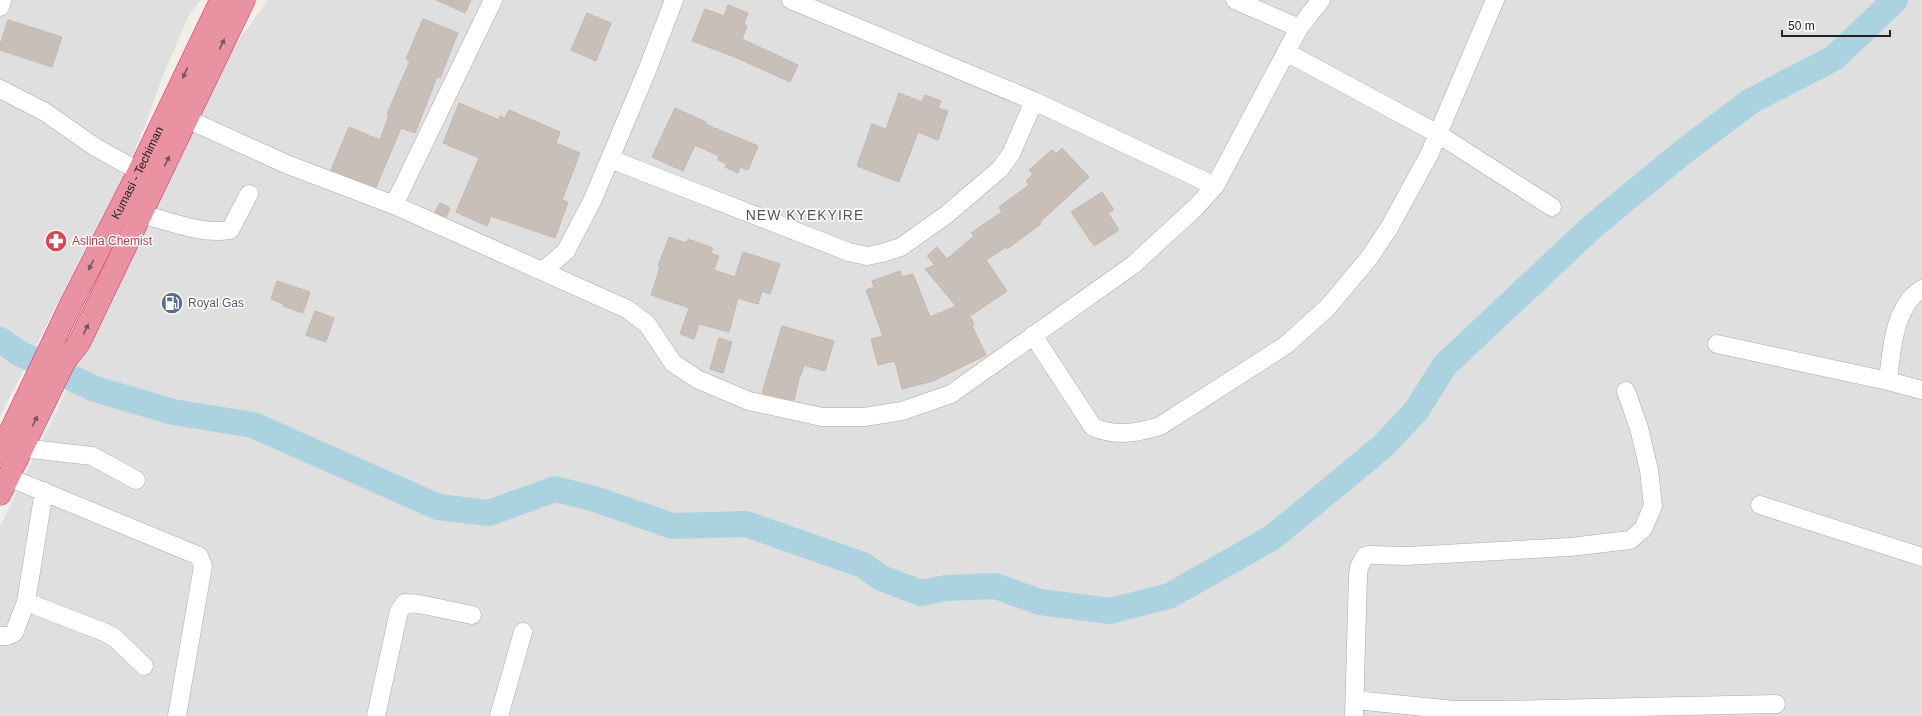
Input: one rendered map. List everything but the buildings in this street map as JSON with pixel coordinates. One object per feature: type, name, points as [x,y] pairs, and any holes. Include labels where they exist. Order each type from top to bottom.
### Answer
[{"type":"highway","name":"Kumasi - Techiman","points":[[0,453],[46,378],[53,342],[148,176],[221,0]]},
{"type":"highway","points":[[4,485],[22,448],[46,378],[65,362],[79,343],[142,214],[148,176],[187,119],[244,0]]},
{"type":"street","points":[[0,7],[2,0]]},
{"type":"street","points":[[394,205],[493,0]]},
{"type":"street","points":[[543,271],[566,251],[593,199],[648,68],[674,0]]},
{"type":"street","points":[[791,0],[1034,101],[1215,186]]},
{"type":"street","points":[[1235,0],[1300,28]]},
{"type":"street","points":[[187,119],[286,164],[394,205],[627,309],[646,324],[673,363],[697,379],[749,402],[822,417],[864,417],[902,411],[951,394],[1133,265],[1195,208],[1215,186],[1286,52],[1300,28],[1321,0]]},
{"type":"street","points":[[1033,335],[1093,427],[1104,432],[1122,434],[1143,431],[1160,426],[1286,345],[1328,307],[1368,258],[1389,228],[1414,185],[1438,134],[1495,0]]},
{"type":"street","points":[[1286,52],[1438,134],[1552,207]]},
{"type":"street","points":[[0,89],[45,112],[95,147],[148,176]]},
{"type":"street","points":[[610,159],[849,252],[866,256],[901,247],[946,215],[1000,169],[1011,154],[1034,101]]},
{"type":"street","points":[[142,214],[196,228],[218,232],[230,230],[249,194]]},
{"type":"street","points":[[1888,381],[1893,343],[1901,317],[1910,300],[1922,289]]},
{"type":"street","points":[[1717,344],[1888,381],[1922,390]]},
{"type":"street","points":[[1626,391],[1639,428],[1649,470],[1653,506],[1643,529],[1630,540],[1570,547],[1407,556],[1364,556],[1358,567],[1355,708],[1499,710],[1776,704]]},
{"type":"street","points":[[22,448],[92,456],[136,480]]},
{"type":"street","points":[[4,485],[44,491],[199,556],[202,561],[202,574],[177,716]]},
{"type":"street","points":[[0,636],[7,636],[14,633],[26,602],[44,491]]},
{"type":"street","points":[[1760,504],[1922,557]]},
{"type":"street","points":[[26,602],[115,638],[144,666]]},
{"type":"street","points":[[376,716],[400,610],[405,604],[419,604],[472,615]]},
{"type":"street","points":[[499,716],[523,632]]},
{"type":"shaded area","points":[[0,0],[201,0],[190,13],[162,78],[145,126],[125,173],[0,416]]},
{"type":"shaded area","points":[[268,0],[1922,0],[1922,716],[0,716],[0,526],[99,324],[225,59]]},
{"type":"waterway","points":[[0,340],[19,353],[95,389],[173,412],[253,425],[438,507],[489,513],[555,489],[595,499],[672,526],[746,524],[863,565],[881,578],[921,593],[946,588],[995,586],[1040,602],[1110,611],[1169,596],[1273,537],[1383,446],[1416,411],[1445,365],[1593,226],[1683,152],[1751,101],[1834,58],[1895,0]]},
{"type":"place","name":"Aslina Chemist","points":[[56,241]]},
{"type":"place","name":"Royal Gas","points":[[172,303]]},
{"type":"district","name":"NEW KYEKYIRE","points":[[805,215]]}]
